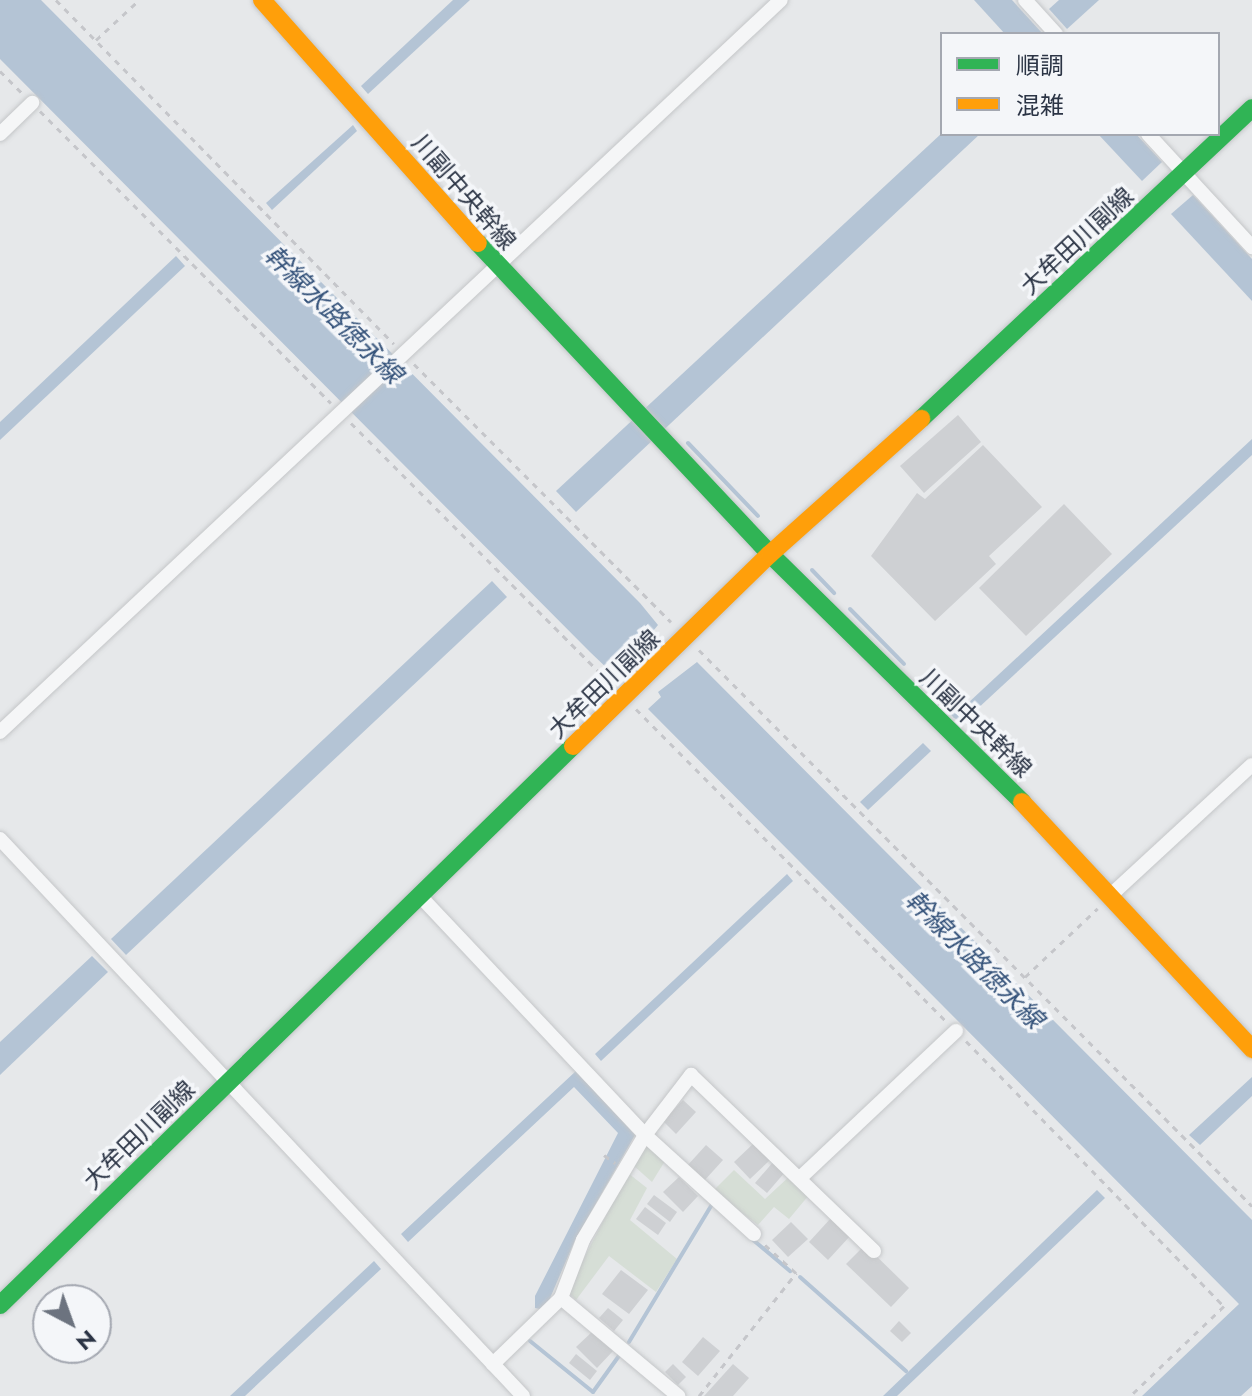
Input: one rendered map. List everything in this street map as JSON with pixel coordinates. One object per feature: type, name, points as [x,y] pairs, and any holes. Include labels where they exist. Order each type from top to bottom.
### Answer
[{"type":"main road","name":"川副中央幹線","points":[[262,0],[496,265],[662,436],[770,554],[1112,894],[1252,1049]]},
{"type":"main road","name":"大牟田川副線","points":[[0,1305],[625,699],[770,554],[1252,108]]},
{"type":"street","points":[[0,732],[781,0]]},
{"type":"street","points":[[1025,0],[1054,32]]},
{"type":"street","points":[[0,134],[32,103]]},
{"type":"street","points":[[1150,136],[1252,247]]},
{"type":"street","points":[[1112,894],[1252,765]]},
{"type":"street","points":[[0,839],[523,1396]]},
{"type":"street","points":[[420,896],[645,1135],[760,1235]]},
{"type":"street","points":[[801,1177],[956,1031]]},
{"type":"street","points":[[493,1364],[561,1298],[583,1240],[645,1135],[691,1075],[801,1177],[874,1251]]},
{"type":"street","points":[[561,1298],[678,1396]]},
{"type":"path","points":[[56,0],[1252,1206]]},
{"type":"path","points":[[96,40],[139,0]]},
{"type":"path","points":[[0,71],[625,699]]},
{"type":"path","points":[[1025,977],[1112,894]]},
{"type":"path","points":[[699,1396],[796,1273],[764,1245],[760,1235]]},
{"type":"shaded area","points":[[647,1144],[665,1161],[652,1182],[634,1166]]},
{"type":"shaded area","points":[[734,1170],[765,1199],[792,1174],[809,1195],[789,1219],[774,1207],[758,1225],[713,1191]]},
{"type":"shaded area","points":[[628,1173],[647,1188],[630,1220],[677,1259],[656,1292],[609,1256],[576,1300],[567,1291]]},
{"type":"water","name":"幹線水路徳永線","points":[[0,0],[41,0],[640,603],[658,625],[627,663],[623,660],[611,672],[590,652],[0,59]]},
{"type":"water","points":[[453,0],[470,0],[368,94],[361,86]]},
{"type":"water","points":[[974,0],[1012,0],[1041,32],[1003,32]]},
{"type":"water","points":[[1059,0],[1099,0],[1067,29],[1049,9]]},
{"type":"water","points":[[353,125],[357,131],[272,210],[266,203]]},
{"type":"water","points":[[940,135],[978,136],[576,512],[556,491]]},
{"type":"water","points":[[1100,136],[1138,136],[1162,162],[1142,181]]},
{"type":"water","points":[[1193,195],[1252,259],[1252,301],[1171,214]]},
{"type":"water","points":[[176,256],[185,266],[0,440],[0,422]]},
{"type":"water","points":[[1252,439],[1252,455],[962,723],[953,717]]},
{"type":"water","points":[[492,581],[507,597],[126,955],[111,939]]},
{"type":"water","name":"幹線水路徳永線","points":[[697,662],[1252,1220],[1252,1386],[1241,1396],[1142,1396],[1239,1304],[648,709],[661,697],[658,692]]},
{"type":"water","points":[[923,743],[931,751],[868,810],[860,802]]},
{"type":"water","points":[[787,874],[793,881],[601,1061],[595,1054]]},
{"type":"water","points":[[92,956],[108,972],[0,1075],[0,1042]]},
{"type":"water","points":[[576,1071],[635,1135],[575,1240],[545,1310],[535,1308],[535,1296],[618,1133],[574,1087],[408,1242],[401,1234]]},
{"type":"water","points":[[1252,1077],[1252,1096],[1200,1145],[1189,1135]]},
{"type":"water","points":[[1097,1190],[1105,1198],[897,1396],[883,1396]]},
{"type":"water","points":[[374,1261],[381,1269],[245,1396],[230,1396]]},
{"type":"building","points":[[958,415],[981,442],[924,493],[900,466]]},
{"type":"building","points":[[983,445],[1042,507],[989,556],[996,564],[935,621],[871,556],[917,493],[925,499]]},
{"type":"building","points":[[1064,504],[1112,554],[1026,636],[979,588]]},
{"type":"building","points":[[683,1100],[696,1112],[676,1134],[663,1121]]},
{"type":"building","points":[[754,1143],[770,1160],[750,1179],[734,1162]]},
{"type":"building","points":[[706,1145],[723,1160],[704,1181],[687,1166]]},
{"type":"building","points":[[774,1161],[786,1171],[767,1193],[755,1183]]},
{"type":"building","points":[[679,1177],[698,1196],[683,1212],[663,1192]]},
{"type":"building","points":[[654,1195],[677,1212],[670,1222],[647,1204]]},
{"type":"building","points":[[645,1207],[666,1223],[658,1235],[636,1219]]},
{"type":"building","points":[[831,1218],[851,1235],[828,1260],[809,1242]]},
{"type":"building","points":[[791,1222],[808,1239],[788,1257],[772,1240]]},
{"type":"building","points":[[865,1245],[909,1288],[891,1307],[846,1264]]},
{"type":"building","points":[[621,1270],[648,1290],[629,1314],[602,1294]]},
{"type":"building","points":[[608,1308],[623,1320],[614,1331],[599,1318]]},
{"type":"building","points":[[899,1321],[911,1333],[902,1342],[890,1331]]},
{"type":"building","points":[[593,1331],[613,1351],[597,1368],[576,1347]]},
{"type":"building","points":[[703,1337],[720,1351],[698,1376],[682,1362]]},
{"type":"building","points":[[576,1354],[597,1371],[590,1380],[569,1363]]},
{"type":"building","points":[[673,1364],[686,1377],[678,1385],[665,1372]]},
{"type":"building","points":[[733,1364],[749,1378],[733,1396],[704,1396]]},
{"type":"waterway","points":[[688,443],[758,516]]},
{"type":"waterway","points":[[812,570],[834,593]]},
{"type":"waterway","points":[[850,609],[904,664]]},
{"type":"waterway","points":[[922,683],[955,716]]},
{"type":"waterway","points":[[629,1342],[713,1203]]},
{"type":"waterway","points":[[752,1239],[790,1271]]},
{"type":"waterway","points":[[800,1277],[906,1371]]},
{"type":"waterway","points":[[530,1341],[593,1392],[621,1353]]},
{"type":"traffic: fast","points":[[921,419],[1252,108]]},
{"type":"traffic: fast","points":[[478,243],[770,554],[1022,802]]},
{"type":"traffic: fast","points":[[0,1305],[573,746]]},
{"type":"traffic: slow","points":[[262,0],[478,243]]},
{"type":"traffic: slow","points":[[573,746],[770,554],[921,419]]},
{"type":"traffic: slow","points":[[1022,802],[1252,1049]]}]
